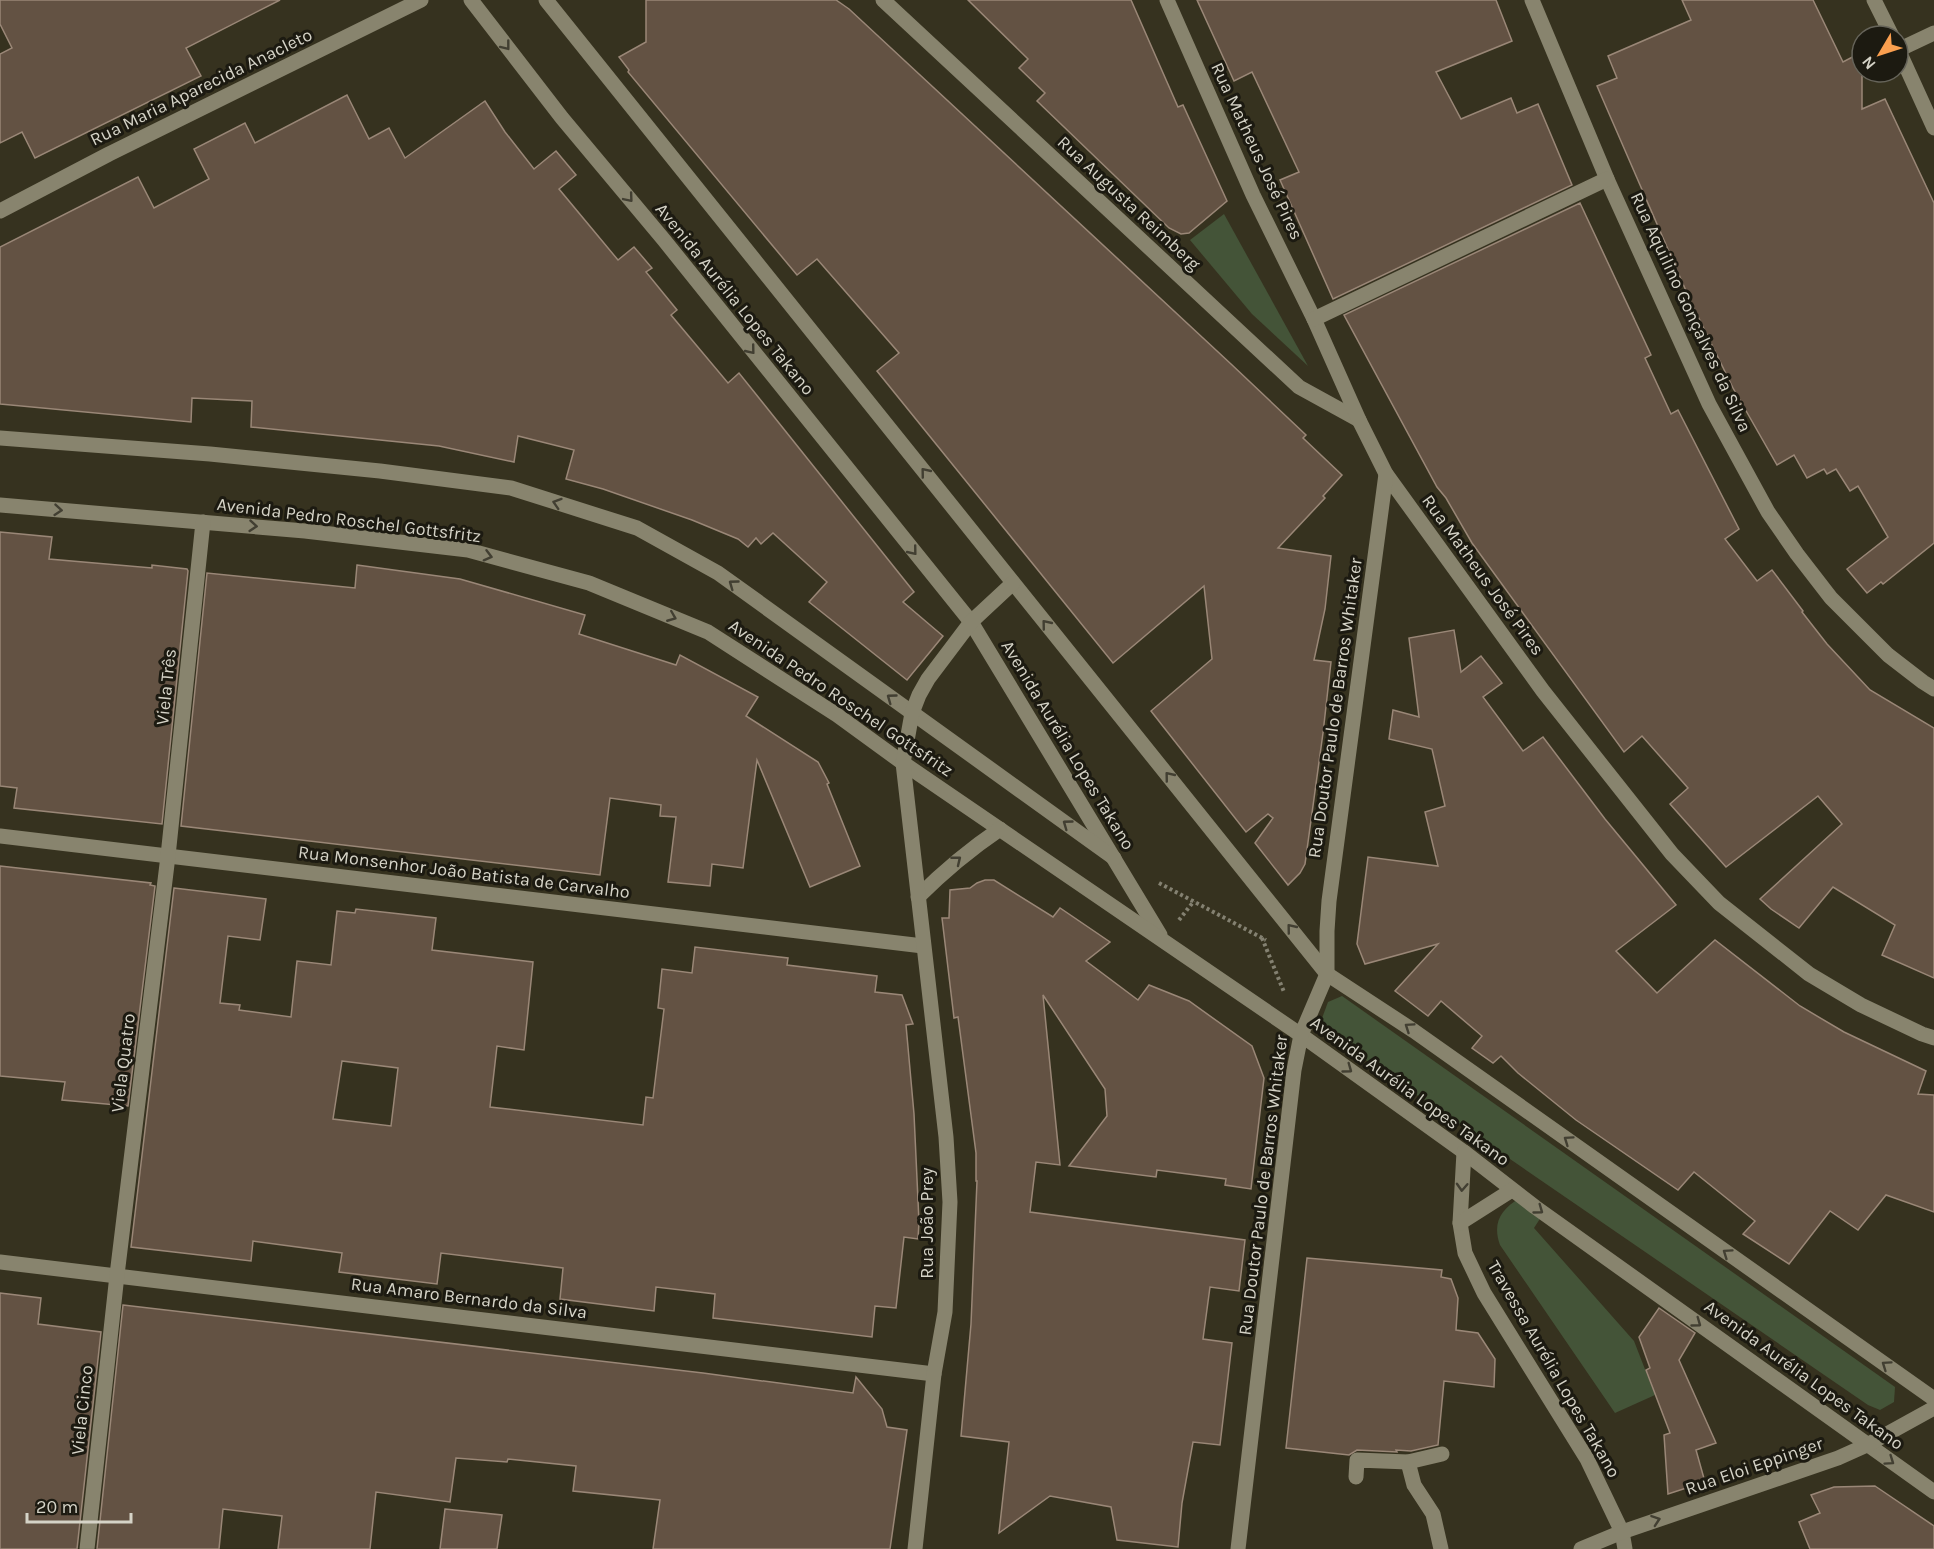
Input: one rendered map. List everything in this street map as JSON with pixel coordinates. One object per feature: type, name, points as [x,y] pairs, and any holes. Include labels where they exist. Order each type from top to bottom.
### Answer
[{"type":"street","name":"Rua Maria Aparecida Anacleto","points":[[0,211],[421,0]]},
{"type":"street","name":"Avenida Aurélia Lopes Takano","points":[[471,0],[562,118],[664,240],[970,622],[1163,940],[1301,1035],[1464,1152],[1512,1190],[1934,1492]]},
{"type":"street","points":[[546,0],[1328,974],[1414,1031],[1934,1399]]},
{"type":"street","name":"Rua Augusta Reimberg","points":[[882,0],[1299,387],[1359,420]]},
{"type":"street","name":"Rua Matheus José Pires","points":[[1167,0],[1253,195],[1386,474],[1542,691],[1680,862],[1719,903],[1809,974],[1860,1005],[1934,1038]]},
{"type":"street","name":"Rua Aquilino Gonçalves da Silva","points":[[1532,0],[1607,179],[1709,404],[1768,512],[1831,598],[1888,655],[1934,688]]},
{"type":"street","points":[[1874,0],[1886,24]]},
{"type":"street","points":[[1910,44],[1934,33]]},
{"type":"street","points":[[1910,75],[1934,128]]},
{"type":"street","points":[[1314,319],[1607,179]]},
{"type":"street","name":"Avenida Pedro Roschel Gottsfritz","points":[[0,438],[210,454],[380,471],[512,488],[637,528],[718,573],[1114,858]]},
{"type":"street","name":"Rua Doutor Paulo de Barros Whitaker","points":[[1238,1549],[1294,1070],[1301,1035],[1328,974],[1327,931],[1331,881],[1386,474]]},
{"type":"street","name":"Avenida Pedro Roschel Gottsfritz","points":[[0,505],[305,531],[468,550],[589,583],[708,632],[837,715],[1000,830],[1163,940]]},
{"type":"street","name":"Viela Três","points":[[168,856],[203,522]]},
{"type":"street","points":[[970,622],[1013,583]]},
{"type":"street","name":"Rua João Prey","points":[[915,1549],[934,1374],[945,1312],[950,1202],[946,1137],[903,763],[912,712],[919,696],[928,679],[970,622]]},
{"type":"street","points":[[918,897],[956,861],[1000,830]]},
{"type":"street","name":"Rua Monsenhor João Batista de Carvalho","points":[[0,836],[923,946]]},
{"type":"street","name":"Viela Quatro","points":[[117,1275],[168,856]]},
{"type":"street","name":"Travessa Aurélia Lopes Takano","points":[[1464,1152],[1460,1222],[1465,1253],[1484,1293],[1587,1459],[1622,1532],[1625,1549]]},
{"type":"street","points":[[1460,1222],[1512,1190]]},
{"type":"street","name":"Rua Amaro Bernardo da Silva","points":[[0,1262],[934,1374]]},
{"type":"street","name":"Viela Cinco","points":[[87,1549],[117,1275]]},
{"type":"street","name":"Rua Eloi Eppinger","points":[[1581,1549],[1622,1532],[1838,1458],[1867,1445],[1934,1408]]},
{"type":"street","points":[[1356,1477],[1357,1460],[1408,1462],[1442,1454]]},
{"type":"street","points":[[1408,1462],[1414,1485],[1433,1514],[1441,1549]]},
{"type":"path","points":[[1194,901],[1261,938],[1301,1035]]},
{"type":"green space","points":[[1224,214],[1308,366],[1252,314],[1190,240]]},
{"type":"green space","points":[[1342,996],[1895,1387],[1894,1402],[1880,1410],[1868,1405],[1328,1034],[1321,1021],[1328,1002]]},
{"type":"green space","points":[[1520,1198],[1543,1214],[1534,1228],[1634,1341],[1655,1395],[1615,1413],[1500,1245],[1497,1230],[1500,1217]]},
{"type":"building","points":[[0,0],[280,0],[186,48],[201,76],[35,158],[22,132],[0,143],[0,54],[12,48],[0,24]]},
{"type":"building","points":[[646,0],[836,0],[849,9],[1231,364],[1306,435],[1303,438],[1342,475],[1323,496],[1325,498],[1278,548],[1331,556],[1325,609],[1314,660],[1331,662],[1323,733],[1305,864],[1288,885],[1255,843],[1273,818],[1268,814],[1246,832],[1151,711],[1212,659],[1204,586],[1113,663],[877,371],[899,353],[817,259],[797,275],[628,72],[629,70],[619,57],[646,42]]},
{"type":"building","points":[[968,0],[1131,0],[1178,107],[1183,105],[1227,201],[1189,233],[1181,234],[1169,228],[1037,101],[1045,93],[1019,68],[1028,59]]},
{"type":"building","points":[[1197,0],[1496,0],[1512,41],[1436,72],[1461,119],[1511,98],[1517,113],[1538,104],[1572,185],[1333,299],[1280,180],[1299,172],[1252,72],[1234,81]]},
{"type":"building","points":[[1682,0],[1813,0],[1843,62],[1850,58],[1850,84],[1862,84],[1862,109],[1885,99],[1934,203],[1934,543],[1883,584],[1881,582],[1867,593],[1847,569],[1888,537],[1858,486],[1850,491],[1836,469],[1827,474],[1824,469],[1807,478],[1794,455],[1777,465],[1733,388],[1690,300],[1597,86],[1617,78],[1608,56],[1691,20]]},
{"type":"building","points":[[347,95],[369,139],[389,128],[405,158],[485,101],[505,132],[534,169],[556,151],[576,175],[559,189],[618,260],[634,247],[652,268],[646,272],[677,310],[671,315],[728,383],[739,373],[914,592],[903,602],[943,636],[907,680],[809,602],[827,582],[773,533],[761,544],[756,538],[748,547],[738,539],[692,520],[603,489],[566,479],[574,450],[518,436],[514,462],[439,446],[251,427],[252,401],[192,398],[191,422],[0,404],[0,247],[138,177],[154,208],[209,179],[194,149],[245,123],[255,143]]},
{"type":"building","points":[[1580,203],[1651,355],[1645,358],[1671,414],[1678,410],[1739,529],[1725,539],[1757,581],[1772,570],[1827,644],[1870,690],[1934,728],[1934,978],[1882,955],[1895,925],[1833,887],[1799,928],[1760,899],[1842,824],[1818,796],[1726,867],[1670,804],[1688,788],[1642,736],[1624,752],[1472,543],[1446,498],[1437,487],[1344,315]]},
{"type":"building","points":[[0,532],[52,537],[49,559],[187,569],[162,824],[14,808],[17,788],[0,786]]},
{"type":"building","points":[[357,565],[460,579],[585,615],[579,634],[676,665],[680,655],[758,697],[746,716],[818,762],[829,783],[827,784],[860,866],[810,887],[757,760],[743,868],[712,864],[710,886],[668,882],[676,817],[660,816],[661,805],[610,798],[600,875],[181,826],[207,573],[355,588]]},
{"type":"building","points":[[1454,630],[1461,672],[1481,656],[1502,683],[1483,697],[1523,751],[1543,737],[1605,819],[1676,905],[1616,951],[1657,993],[1715,940],[1800,1006],[1844,1032],[1926,1071],[1918,1094],[1934,1095],[1934,1212],[1886,1195],[1858,1230],[1830,1211],[1789,1264],[1743,1234],[1755,1221],[1694,1172],[1678,1190],[1576,1120],[1518,1073],[1501,1056],[1493,1063],[1472,1048],[1482,1036],[1441,1001],[1428,1016],[1395,991],[1438,944],[1365,964],[1357,944],[1368,857],[1438,866],[1425,812],[1445,806],[1432,749],[1389,739],[1393,710],[1419,717],[1409,638]]},
{"type":"building","points":[[0,866],[151,883],[150,885],[155,886],[128,1106],[62,1100],[65,1082],[0,1076]]},
{"type":"building","points":[[985,880],[994,880],[1053,917],[1060,908],[1110,942],[1086,961],[1138,1000],[1149,985],[1189,1001],[1252,1046],[1264,1078],[1251,1189],[1225,1185],[1226,1179],[1157,1170],[1156,1177],[1069,1166],[1107,1116],[1105,1089],[1043,995],[1060,1165],[1036,1162],[1030,1212],[1245,1240],[1239,1291],[1210,1287],[1203,1339],[1232,1343],[1220,1445],[1193,1442],[1182,1503],[1178,1547],[1117,1540],[1111,1507],[1050,1496],[999,1533],[1009,1442],[961,1436],[971,1324],[977,1181],[976,1153],[958,1017],[954,1018],[942,918],[949,918],[950,890],[970,888]]},
{"type":"building","points":[[174,888],[266,899],[260,940],[228,936],[220,1003],[240,1005],[239,1010],[291,1017],[297,961],[331,965],[337,911],[355,913],[356,909],[436,918],[432,950],[533,962],[524,1050],[497,1046],[490,1107],[643,1125],[646,1097],[653,1098],[664,1009],[658,1008],[662,969],[692,973],[695,947],[788,958],[787,965],[877,976],[875,992],[902,995],[913,1024],[906,1025],[914,1114],[918,1239],[904,1237],[896,1308],[875,1306],[872,1337],[713,1318],[715,1294],[656,1287],[654,1311],[560,1299],[563,1268],[441,1253],[437,1284],[339,1272],[342,1253],[253,1241],[251,1261],[131,1247]],"holes":[[[342,1061],[398,1068],[391,1126],[333,1119]]]},
{"type":"building","points":[[1307,1258],[1442,1270],[1441,1277],[1451,1279],[1458,1298],[1456,1330],[1478,1333],[1495,1359],[1494,1387],[1444,1381],[1438,1445],[1411,1451],[1396,1450],[1397,1452],[1357,1450],[1349,1455],[1286,1448]]},
{"type":"building","points":[[0,1293],[41,1298],[38,1324],[101,1332],[77,1549],[0,1549]]},
{"type":"building","points":[[123,1305],[703,1373],[853,1393],[856,1377],[882,1409],[887,1427],[907,1430],[890,1549],[653,1549],[660,1500],[573,1491],[576,1466],[508,1459],[507,1462],[456,1458],[450,1502],[376,1492],[370,1549],[278,1549],[282,1516],[223,1509],[219,1549],[97,1549]]},
{"type":"building","points":[[1659,1308],[1695,1333],[1679,1360],[1716,1443],[1696,1450],[1705,1482],[1668,1494],[1664,1435],[1670,1433],[1646,1370],[1650,1368],[1639,1337]]},
{"type":"building","points":[[1875,1486],[1934,1526],[1934,1549],[1810,1549],[1799,1522],[1820,1513],[1811,1495],[1834,1487]]},
{"type":"building","points":[[445,1509],[502,1515],[497,1549],[440,1549]]}]
